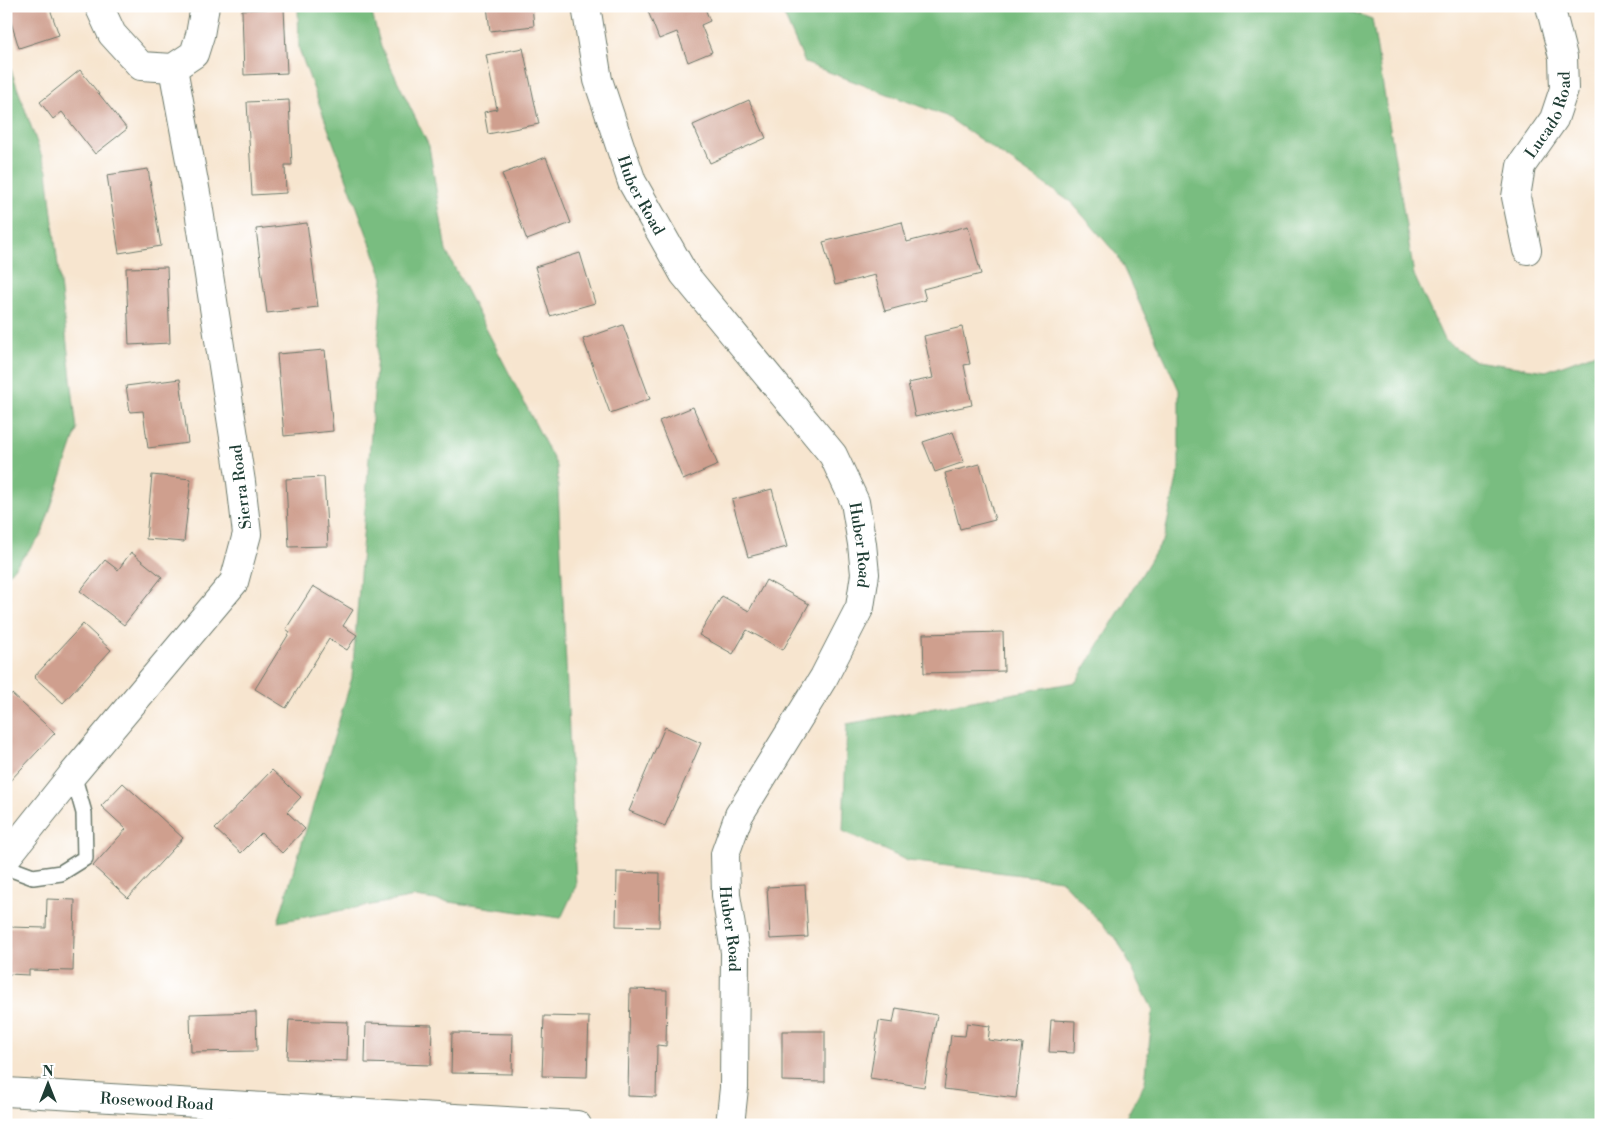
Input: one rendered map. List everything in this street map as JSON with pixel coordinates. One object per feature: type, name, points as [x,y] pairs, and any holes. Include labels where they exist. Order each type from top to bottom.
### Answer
[{"type":"street","points":[[99,6],[112,34],[141,66],[173,68],[194,54],[200,36],[205,6]]},
{"type":"street","name":"Huber Road","points":[[586,6],[598,80],[632,182],[684,274],[833,455],[855,502],[862,544],[865,574],[860,607],[824,677],[739,815],[725,854],[726,895],[735,952],[734,1088],[730,1125]]},
{"type":"street","name":"Lucado Road","points":[[1527,250],[1516,197],[1521,166],[1554,119],[1564,89],[1563,57],[1550,6]]},
{"type":"street","name":"Sierra Road","points":[[6,858],[73,774],[234,582],[247,534],[241,482],[198,204],[173,68]]},
{"type":"street","name":"Rosewood Road","points":[[6,1092],[577,1125]]},
{"type":"lane","points":[[6,867],[33,877],[61,873],[86,858],[84,813],[73,774]]},
{"type":"green space","points":[[298,6],[370,6],[381,47],[429,146],[446,251],[557,466],[576,886],[561,918],[415,897],[278,922],[352,678],[383,278],[299,49]]},
{"type":"green space","points":[[780,6],[1336,6],[1372,19],[1414,275],[1444,340],[1475,361],[1546,371],[1601,351],[1601,1125],[1122,1125],[1145,1082],[1153,1010],[1118,941],[1061,880],[908,861],[843,831],[847,724],[1076,682],[1164,538],[1179,469],[1179,390],[1118,256],[1072,203],[946,116],[805,63]]},
{"type":"green space","points":[[6,56],[47,171],[77,430],[41,536],[6,577]]},
{"type":"building","points":[[6,6],[49,6],[59,35],[19,48]]},
{"type":"building","points":[[487,6],[532,6],[534,26],[490,31]]},
{"type":"building","points":[[646,6],[704,6],[710,21],[701,25],[712,52],[688,62],[677,32],[659,39]]},
{"type":"building","points":[[284,8],[287,73],[244,75],[242,10]]},
{"type":"building","points":[[523,48],[539,124],[488,134],[484,112],[497,109],[486,55]]},
{"type":"building","points":[[80,70],[127,129],[95,154],[62,112],[53,119],[40,102]]},
{"type":"building","points":[[289,100],[292,165],[285,165],[286,193],[252,195],[247,102]]},
{"type":"building","points":[[749,100],[766,138],[710,163],[693,125]]},
{"type":"building","points":[[546,157],[571,223],[527,240],[502,174]]},
{"type":"building","points":[[148,169],[161,246],[119,253],[107,175]]},
{"type":"building","points":[[902,222],[907,242],[968,226],[981,274],[923,289],[926,300],[885,311],[875,275],[835,285],[823,242]]},
{"type":"building","points":[[307,223],[318,307],[267,313],[256,229]]},
{"type":"building","points":[[580,253],[595,303],[550,316],[535,267]]},
{"type":"building","points":[[167,267],[170,343],[129,345],[126,268]]},
{"type":"building","points":[[623,325],[650,399],[610,413],[583,339]]},
{"type":"building","points":[[962,327],[970,364],[964,365],[972,405],[915,417],[908,383],[933,378],[924,336]]},
{"type":"building","points":[[325,350],[333,431],[284,436],[277,354]]},
{"type":"building","points":[[180,379],[188,443],[148,448],[143,411],[130,412],[126,386]]},
{"type":"building","points":[[693,407],[718,465],[683,480],[659,421]]},
{"type":"building","points":[[953,432],[964,462],[935,472],[923,442]]},
{"type":"building","points":[[980,464],[995,520],[960,529],[945,473]]},
{"type":"building","points":[[152,475],[191,479],[184,542],[146,539]]},
{"type":"building","points":[[324,477],[328,546],[289,547],[286,479]]},
{"type":"building","points":[[772,489],[787,547],[748,557],[732,500]]},
{"type":"building","points":[[131,552],[162,577],[124,625],[80,591],[105,560],[118,570]]},
{"type":"building","points":[[766,580],[809,604],[783,650],[747,630],[733,654],[699,635],[722,596],[749,611]]},
{"type":"building","points":[[313,586],[353,610],[343,626],[357,635],[347,650],[329,639],[286,708],[255,689],[290,632],[286,629]]},
{"type":"building","points":[[83,624],[111,650],[63,703],[34,677]]},
{"type":"building","points":[[1003,632],[1004,671],[924,673],[923,634]]},
{"type":"building","points":[[12,694],[55,733],[6,785],[6,701]]},
{"type":"building","points":[[665,727],[701,743],[665,826],[629,811]]},
{"type":"building","points":[[272,770],[301,797],[287,812],[305,829],[282,853],[261,833],[241,853],[215,829]]},
{"type":"building","points":[[123,783],[183,838],[128,898],[93,866],[126,829],[101,806]]},
{"type":"building","points":[[617,872],[660,873],[659,927],[616,926]]},
{"type":"building","points":[[805,885],[808,937],[770,939],[767,887]]},
{"type":"building","points":[[47,899],[75,900],[73,971],[29,970],[29,975],[8,974],[9,927],[46,928]]},
{"type":"building","points":[[630,989],[667,990],[666,1046],[657,1045],[656,1097],[628,1096]]},
{"type":"building","points":[[896,1008],[937,1015],[924,1087],[870,1078],[879,1021],[893,1023]]},
{"type":"building","points":[[256,1012],[257,1051],[191,1052],[190,1014]]},
{"type":"building","points":[[544,1016],[589,1017],[587,1077],[542,1076]]},
{"type":"building","points":[[289,1020],[348,1022],[347,1061],[287,1059]]},
{"type":"building","points":[[1051,1020],[1075,1021],[1074,1053],[1049,1052]]},
{"type":"building","points":[[366,1023],[432,1025],[431,1065],[365,1063]]},
{"type":"building","points":[[967,1023],[990,1026],[988,1040],[1023,1044],[1016,1098],[944,1089],[951,1035],[965,1036]]},
{"type":"building","points":[[782,1031],[825,1031],[825,1082],[782,1081]]},
{"type":"building","points":[[452,1033],[513,1034],[512,1074],[451,1073]]}]
